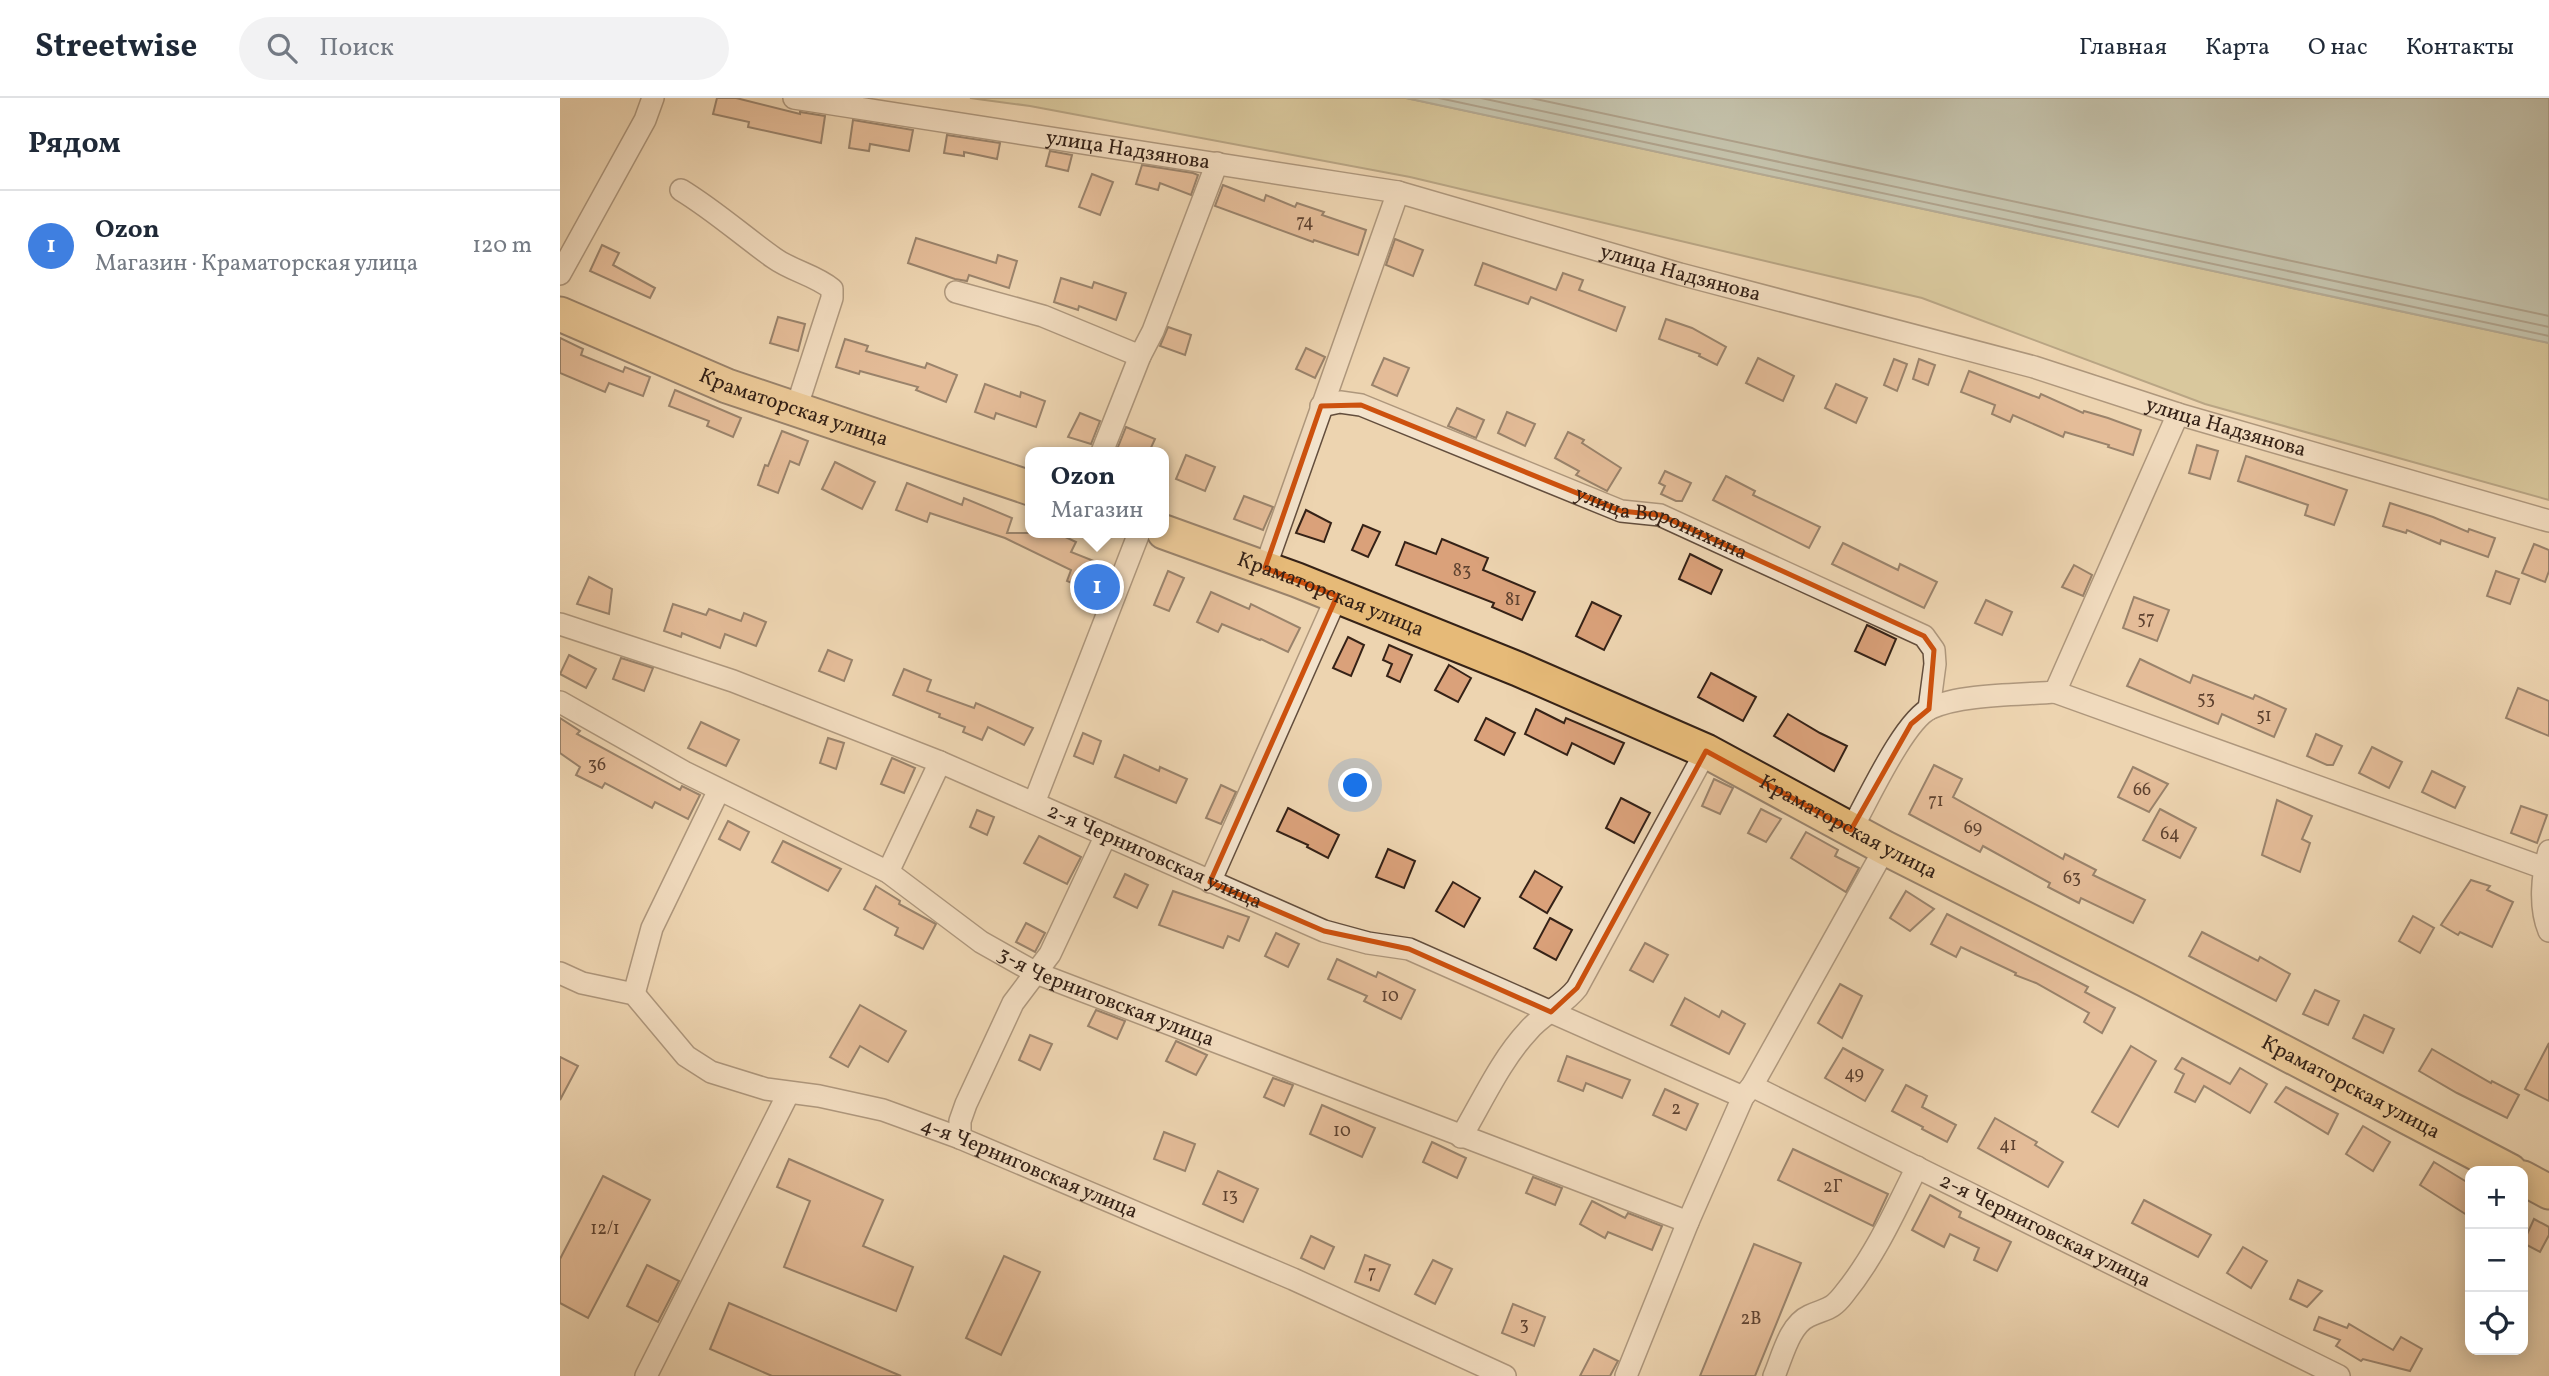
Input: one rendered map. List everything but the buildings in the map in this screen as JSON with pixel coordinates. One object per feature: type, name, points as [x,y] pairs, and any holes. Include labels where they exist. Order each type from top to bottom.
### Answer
[{"type":"main road","name":"Краматорская улица","points":[[560,314],[727,386],[1025,486]]},
{"type":"main road","name":"Краматорская улица","points":[[1169,534],[1265,568],[1518,668],[1706,751],[1885,848],[2500,1166]]},
{"type":"street","points":[[560,274],[645,120],[653,98]]},
{"type":"street","name":"улица Надзянова","points":[[794,98],[1398,192],[1680,274],[2034,367],[2178,414],[2549,522]]},
{"type":"street","points":[[1104,447],[1140,356],[1153,331],[1217,163]]},
{"type":"street","points":[[681,190],[709,207],[773,257],[832,289],[832,298],[796,409]]},
{"type":"street","points":[[1265,568],[1398,192]]},
{"type":"street","points":[[956,292],[1042,316],[1140,356]]},
{"type":"street","name":"улица Воронихина","points":[[1321,406],[1340,401],[1361,405],[1621,511],[1660,514],[1924,636],[1934,650],[1935,664],[1929,709]]},
{"type":"street","points":[[2055,692],[2178,414]]},
{"type":"street","points":[[1034,803],[1137,538]]},
{"type":"street","points":[[1210,882],[1337,596]]},
{"type":"street","name":"2-я Черниговская улица","points":[[560,624],[733,681],[940,762],[1324,931],[1367,943],[1409,949],[1551,1012],[1748,1092],[1917,1167],[2339,1376]]},
{"type":"street","points":[[1851,830],[1911,724],[1929,709],[1955,701],[2055,692],[2547,864],[2542,888],[2549,931]]},
{"type":"street","name":"3-я Черниговская улица","points":[[560,702],[719,790],[888,872],[981,942],[1036,973],[1688,1223]]},
{"type":"street","points":[[1461,1137],[1512,1050],[1530,1028],[1565,1003],[1577,988],[1706,751]]},
{"type":"street","points":[[888,872],[940,762]]},
{"type":"street","points":[[560,973],[582,983],[634,994],[652,928],[719,790]]},
{"type":"street","points":[[960,1138],[960,1121],[965,1104],[1013,1003],[1050,954],[1106,835]]},
{"type":"street","points":[[1626,1376],[1688,1223],[1748,1092],[1885,848]]},
{"type":"street","name":"4-я Черниговская улица","points":[[634,994],[686,1056],[711,1072],[788,1094],[818,1096],[883,1110],[960,1138],[1293,1279],[1505,1376]]},
{"type":"street","points":[[646,1376],[788,1094]]},
{"type":"street","points":[[1774,1376],[1795,1328],[1807,1317],[1830,1309],[1844,1295],[1870,1258],[1917,1167]]},
{"type":"highlighted area","points":[[1361,405],[1621,511],[1660,515],[1924,636],[1934,650],[1929,709],[1911,724],[1851,830],[1706,751],[1577,988],[1551,1012],[1409,949],[1324,931],[1210,882],[1337,596],[1265,568],[1321,406]]},
{"type":"shaded area","points":[[970,98],[1406,98],[2549,343],[2549,500],[2205,404],[1922,298],[1410,177],[1030,106]]},
{"type":"water","points":[[1406,98],[2549,98],[2549,343]]},
{"type":"place","name":"Ozon","points":[[1097,587]]}]
